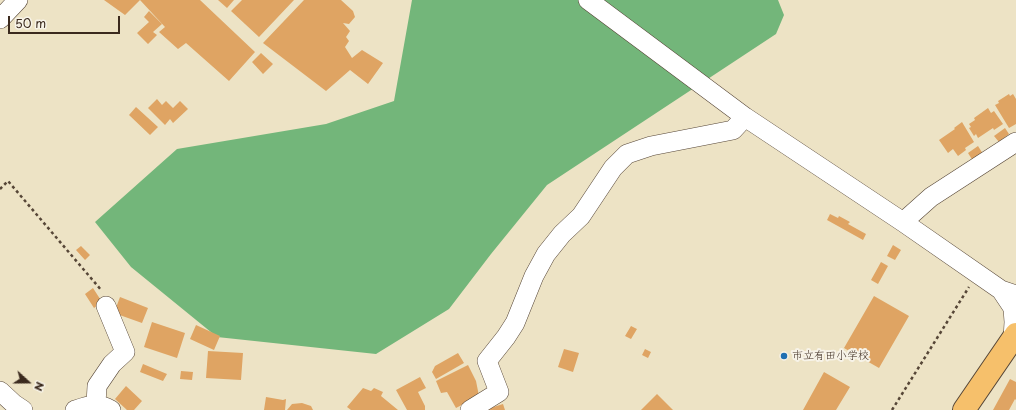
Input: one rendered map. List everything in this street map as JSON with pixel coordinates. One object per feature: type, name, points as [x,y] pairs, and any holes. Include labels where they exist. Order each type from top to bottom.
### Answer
[{"type":"main road","points":[[964,410],[1014,336]]},
{"type":"street","points":[[0,19],[18,0]]},
{"type":"street","points":[[588,0],[745,117],[1009,292],[1013,308],[1014,336]]},
{"type":"street","points":[[470,410],[499,392],[487,361],[506,338],[515,323],[534,276],[546,254],[562,234],[581,216],[613,168],[627,154],[651,146],[733,130],[745,117]]},
{"type":"street","points":[[903,222],[931,197],[1016,142]]},
{"type":"street","points":[[74,410],[89,405],[103,407],[97,386],[112,364],[125,352],[106,306]]},
{"type":"street","points":[[0,391],[23,410]]},
{"type":"path","points":[[0,189],[8,181],[104,293],[106,306]]},
{"type":"path","points":[[892,410],[969,287]]},
{"type":"green space","points":[[412,0],[778,0],[784,15],[776,34],[547,185],[449,309],[376,354],[217,337],[131,267],[95,222],[177,149],[326,124],[394,101]]},
{"type":"building","points":[[104,0],[140,0],[125,15]]},
{"type":"building","points":[[140,0],[200,0],[255,52],[229,81],[186,43],[178,49],[159,32],[165,27]]},
{"type":"building","points":[[218,0],[234,0],[227,8]]},
{"type":"building","points":[[242,0],[294,0],[259,37],[231,11]]},
{"type":"building","points":[[304,0],[341,0],[353,11],[355,17],[349,24],[343,23],[350,31],[346,37],[349,41],[345,47],[352,58],[362,50],[383,63],[368,84],[350,70],[326,91],[263,43]]},
{"type":"building","points":[[149,11],[162,24],[153,32],[157,35],[148,44],[137,33],[149,22],[144,17]]},
{"type":"building","points":[[261,53],[273,64],[263,74],[252,62]]},
{"type":"building","points":[[1009,94],[1010,96],[1013,94],[1016,99],[1016,124],[1009,128],[995,105],[999,103],[998,101]]},
{"type":"building","points":[[157,99],[162,105],[166,101],[173,108],[180,101],[188,109],[173,123],[170,119],[165,125],[148,108]]},
{"type":"building","points":[[136,107],[158,127],[150,135],[129,115]]},
{"type":"building","points":[[988,108],[991,113],[994,111],[1003,124],[994,130],[993,128],[978,138],[976,134],[974,136],[969,128],[971,127],[969,124],[975,120],[974,118]]},
{"type":"building","points":[[962,122],[974,142],[965,148],[966,150],[958,156],[953,149],[948,153],[939,140]]},
{"type":"building","points":[[1005,128],[1009,134],[999,142],[994,136]]},
{"type":"building","points":[[978,146],[983,154],[973,161],[968,153]]},
{"type":"building","points":[[830,214],[838,218],[839,216],[850,222],[848,224],[866,234],[863,240],[827,220]]},
{"type":"building","points":[[893,245],[901,250],[895,260],[887,256]]},
{"type":"building","points":[[81,246],[90,255],[85,260],[76,250]]},
{"type":"building","points":[[881,262],[888,266],[878,284],[871,280]]},
{"type":"building","points":[[93,288],[102,302],[94,308],[85,294]]},
{"type":"building","points":[[874,296],[909,316],[879,368],[844,348]]},
{"type":"building","points":[[120,297],[148,308],[142,323],[114,313]]},
{"type":"building","points":[[152,322],[185,333],[177,358],[144,347]]},
{"type":"building","points":[[196,325],[220,336],[214,350],[190,339]]},
{"type":"building","points":[[631,326],[637,329],[631,339],[625,336]]},
{"type":"building","points":[[564,349],[579,353],[573,372],[558,367]]},
{"type":"building","points":[[645,349],[651,352],[648,358],[642,355]]},
{"type":"building","points":[[208,351],[243,353],[241,380],[206,378]]},
{"type":"building","points":[[458,353],[464,363],[436,379],[432,372],[435,366]]},
{"type":"building","points":[[143,364],[167,374],[163,381],[140,372]]},
{"type":"building","points":[[468,365],[476,381],[479,396],[456,408],[447,392],[441,393],[436,381]]},
{"type":"building","points":[[181,371],[193,372],[192,380],[180,379]]},
{"type":"building","points":[[824,372],[850,387],[836,410],[803,410]]},
{"type":"building","points":[[420,377],[426,388],[418,392],[425,406],[425,410],[407,410],[396,390]]},
{"type":"building","points":[[1010,379],[1016,382],[1016,400],[1015,399],[1009,410],[993,410]]},
{"type":"building","points":[[126,386],[142,401],[134,410],[127,410],[115,399]]},
{"type":"building","points":[[363,388],[371,391],[374,388],[383,392],[381,396],[398,410],[351,410],[347,407]]},
{"type":"building","points":[[657,394],[673,410],[641,410]]},
{"type":"building","points":[[266,397],[283,400],[286,399],[285,410],[264,410]]},
{"type":"building","points":[[302,403],[311,406],[313,410],[287,410],[292,404]]},
{"type":"building","points":[[503,404],[505,410],[484,410]]},
{"type":"place","name":"市立有田小学校","points":[[784,356]]}]
